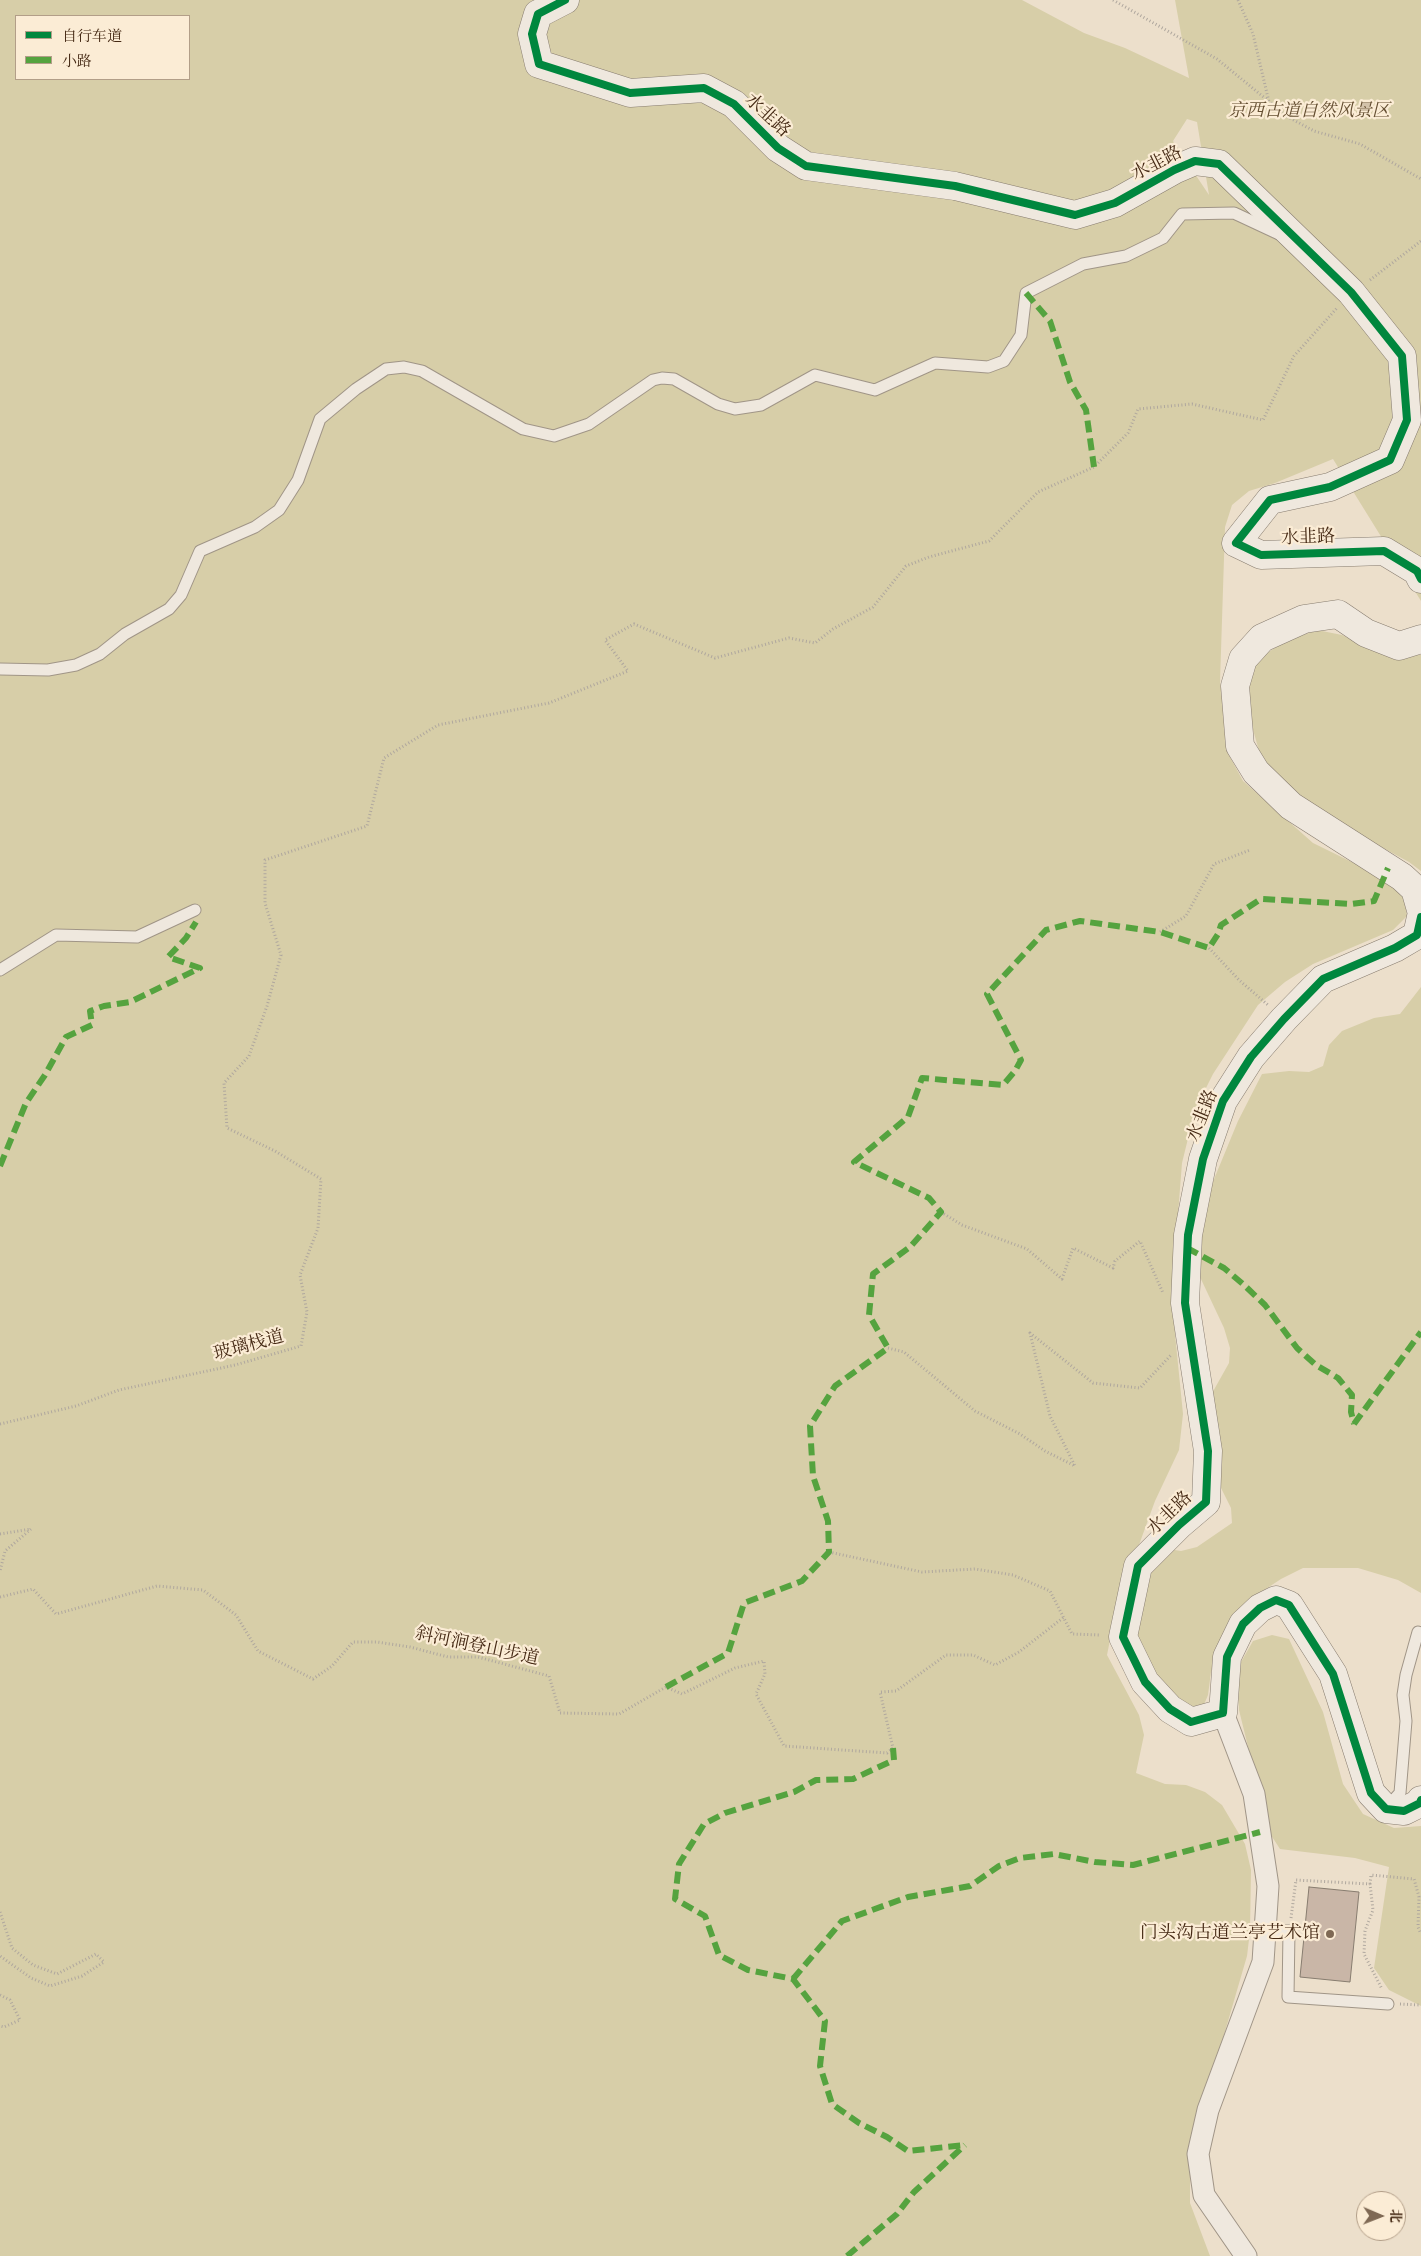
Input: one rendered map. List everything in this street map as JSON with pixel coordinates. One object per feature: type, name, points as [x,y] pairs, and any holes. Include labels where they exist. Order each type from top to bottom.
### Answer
[{"type":"street","name":"水韭路","points":[[565,0],[538,14],[532,34],[539,64],[630,93],[704,88],[734,104],[778,148],[806,166],[956,186],[1075,215],[1115,203],[1174,170],[1196,161],[1219,164],[1351,292],[1402,356],[1407,420],[1390,460],[1330,488],[1270,500],[1236,543],[1260,555],[1384,551],[1417,571],[1421,579]]},
{"type":"street","points":[[1421,639],[1399,646],[1366,633],[1338,614],[1304,619],[1262,638],[1243,659],[1235,686],[1240,746],[1256,772],[1292,806],[1402,876],[1414,889],[1421,910]]},
{"type":"street","name":"水韭路","points":[[1123,1637],[1138,1566],[1179,1524],[1206,1502],[1208,1451],[1187,1316],[1188,1235],[1202,1158],[1223,1100],[1250,1057],[1323,979],[1395,948],[1417,935],[1421,917]]},
{"type":"street","points":[[1246,2256],[1204,2195],[1198,2154],[1208,2110],[1263,1962],[1268,1886],[1254,1794],[1223,1713],[1227,1657],[1243,1624],[1260,1608],[1276,1600],[1289,1605],[1333,1674],[1371,1793],[1386,1809],[1404,1811],[1420,1803],[1421,1800]]},
{"type":"street","points":[[1123,1637],[1145,1682],[1170,1709],[1191,1722],[1223,1713]]},
{"type":"lane","points":[[0,669],[48,670],[76,665],[100,654],[125,634],[169,609],[181,595],[200,551],[255,527],[279,510],[298,480],[320,419],[356,389],[386,369],[404,367],[422,371],[522,429],[554,436],[589,424],[653,380],[662,378],[674,379],[718,404],[735,409],[761,404],[815,376],[875,390],[935,363],[988,367],[1004,361],[1021,335],[1026,293],[1082,264],[1126,256],[1163,238],[1182,214],[1234,213],[1303,246]]},
{"type":"lane","points":[[0,970],[56,935],[137,936],[195,910]]},
{"type":"lane","points":[[1386,1809],[1400,1794],[1406,1721],[1403,1695],[1406,1674],[1418,1632]]},
{"type":"lane","points":[[1265,1931],[1289,1932],[1288,1998],[1388,2004]]},
{"type":"path","points":[[1112,0],[1217,59],[1288,117],[1314,131],[1360,144],[1421,179]]},
{"type":"path","points":[[1238,0],[1253,34],[1270,102]]},
{"type":"path","points":[[1351,292],[1384,271],[1421,241]]},
{"type":"path","points":[[1160,932],[1186,916],[1214,864],[1250,850]]},
{"type":"path","points":[[1209,948],[1239,980],[1284,1019]]},
{"type":"path","points":[[888,1348],[904,1352],[975,1410],[1075,1466],[1050,1416],[1030,1333],[1094,1383],[1140,1388],[1184,1341],[1187,1316],[1162,1293],[1140,1241],[1115,1261],[1113,1268],[1074,1248],[1062,1279],[1027,1249],[962,1225],[942,1212]]},
{"type":"path","points":[[0,1534],[31,1529],[5,1551],[0,1571]]},
{"type":"path","points":[[829,1552],[922,1572],[974,1569],[1013,1575],[1050,1591],[1072,1634],[1123,1637]]},
{"type":"path","points":[[1421,1934],[1418,1928],[1419,1897],[1414,1880],[1371,1874],[1370,1884],[1373,1910],[1365,1931],[1364,1954],[1388,2004],[1421,2005]]},
{"type":"path","points":[[1289,1932],[1296,1880],[1370,1884]]},
{"type":"path","points":[[0,1912],[12,1948],[33,1965],[58,1974],[96,1954],[104,1962],[82,1976],[50,1986],[31,1978],[0,1956]]},
{"type":"path","points":[[0,1994],[10,2000],[20,2020],[4,2027],[0,2026]]},
{"type":"green space","name":"京西古道自然风景区","points":[[0,0],[1022,0],[1084,33],[1125,48],[1189,78],[1175,0],[1421,0],[1421,601],[1333,459],[1275,483],[1249,491],[1232,505],[1225,527],[1220,682],[1230,757],[1243,781],[1313,843],[1366,869],[1404,894],[1407,916],[1393,930],[1313,964],[1285,982],[1258,1005],[1213,1074],[1195,1110],[1182,1163],[1173,1278],[1175,1334],[1183,1414],[1179,1450],[1155,1501],[1117,1605],[1107,1655],[1139,1715],[1144,1735],[1136,1773],[1165,1784],[1186,1785],[1205,1792],[1222,1805],[1245,1844],[1251,1870],[1250,1931],[1247,1956],[1196,2131],[1190,2178],[1190,2203],[1210,2256],[0,2256]],"holes":[[[1187,119],[1197,122],[1209,195],[1173,141]]]},
{"type":"green space","points":[[1317,630],[1342,635],[1365,646],[1393,654],[1421,655],[1421,871],[1409,862],[1298,802],[1261,758],[1247,708],[1249,677],[1259,658],[1286,641]]},
{"type":"green space","points":[[1421,987],[1421,1593],[1398,1580],[1358,1568],[1303,1568],[1281,1579],[1249,1600],[1222,1640],[1211,1672],[1208,1695],[1203,1707],[1190,1713],[1155,1676],[1137,1644],[1142,1586],[1156,1547],[1181,1551],[1197,1547],[1232,1523],[1231,1508],[1219,1484],[1211,1395],[1229,1363],[1230,1348],[1224,1328],[1200,1277],[1200,1248],[1205,1201],[1238,1121],[1262,1074],[1289,1071],[1309,1072],[1323,1066],[1329,1045],[1342,1031],[1374,1018],[1400,1014]]},
{"type":"green space","points":[[1272,1635],[1289,1639],[1323,1712],[1343,1784],[1363,1814],[1394,1828],[1421,1826],[1421,2006],[1389,1990],[1374,1968],[1389,1867],[1355,1858],[1280,1849],[1269,1832],[1239,1710],[1237,1669],[1253,1641]]},
{"type":"building","name":"门头沟古道兰亭艺术馆","points":[[1309,1887],[1359,1892],[1350,1982],[1300,1977]]},
{"type":"marked path","points":[[1026,293],[1050,321],[1070,382],[1086,410],[1094,467]]},
{"type":"marked path","points":[[666,1687],[728,1653],[744,1603],[802,1581],[829,1552],[828,1521],[813,1476],[810,1426],[835,1386],[888,1348],[869,1315],[873,1274],[910,1247],[941,1212],[929,1198],[854,1162],[908,1117],[922,1078],[1003,1085],[1015,1071],[1021,1060],[987,994],[1046,930],[1080,921],[1160,932],[1209,948],[1218,934],[1221,925],[1261,899],[1351,904],[1374,901],[1388,868]]},
{"type":"marked path","points":[[0,1166],[26,1103],[45,1075],[66,1037],[92,1025],[90,1011],[104,1006],[130,1002],[200,968],[168,957],[186,938],[196,922]]},
{"type":"marked path","points":[[1187,1248],[1224,1268],[1243,1284],[1265,1305],[1297,1348],[1316,1365],[1338,1378],[1352,1395],[1351,1412],[1354,1424]]},
{"type":"marked path","points":[[1354,1424],[1421,1332]]},
{"type":"marked path","points":[[893,1748],[894,1760],[853,1779],[816,1780],[794,1792],[725,1813],[704,1824],[679,1864],[675,1899],[705,1916],[719,1955],[748,1970],[793,1979],[825,2021],[820,2066],[832,2104],[859,2123],[887,2137],[908,2151],[965,2145]]},
{"type":"marked path","points":[[793,1979],[842,1921],[908,1897],[970,1886],[999,1866],[1020,1858],[1054,1854],[1095,1862],[1133,1865],[1260,1832]]},
{"type":"marked path","points":[[847,2256],[897,2214],[914,2192],[965,2145]]},
{"type":"cycle path","points":[[565,0],[538,14],[532,34],[539,64],[630,93],[704,88],[734,104],[778,148],[806,166],[955,186],[1075,215],[1115,203],[1174,170],[1195,161],[1219,164],[1351,292],[1402,356],[1407,420],[1390,460],[1330,487],[1270,500],[1236,543],[1261,555],[1384,551],[1417,571],[1421,579]]},
{"type":"cycle path","points":[[1421,917],[1417,935],[1395,948],[1323,979],[1284,1019],[1251,1057],[1223,1101],[1203,1159],[1188,1235],[1185,1303],[1208,1451],[1206,1502],[1179,1525],[1138,1566],[1123,1637],[1145,1682],[1170,1709],[1191,1722],[1223,1713],[1227,1657],[1243,1624],[1260,1608],[1276,1600],[1289,1605],[1333,1674],[1371,1793],[1386,1809],[1404,1811],[1420,1803],[1421,1800]]},
{"type":"place","name":"门头沟古道兰亭艺术馆","points":[[1330,1934]]}]
